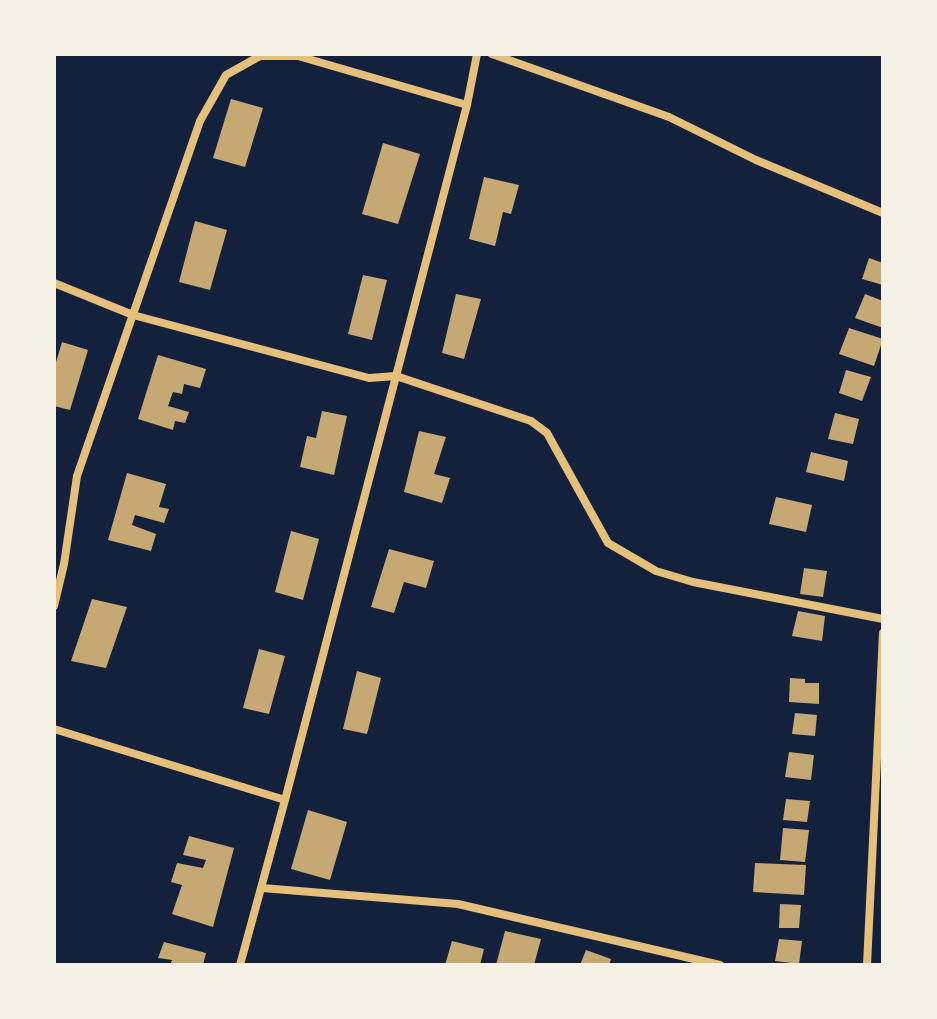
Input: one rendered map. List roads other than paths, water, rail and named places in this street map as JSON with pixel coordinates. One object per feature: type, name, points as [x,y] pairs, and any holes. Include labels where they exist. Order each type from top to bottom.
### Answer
[{"type":"street","points":[[240,965],[467,105],[477,54]]},
{"type":"street","points":[[492,54],[669,117],[756,160],[883,213]]},
{"type":"street","points":[[54,606],[64,564],[77,476],[200,121],[226,75],[260,56],[298,56],[467,105]]},
{"type":"street","points":[[54,283],[133,315],[369,378],[396,376],[531,421],[547,433],[608,543],[656,571],[693,582],[883,619]]},
{"type":"street","points":[[867,965],[883,633]]},
{"type":"street","points":[[54,729],[285,800]]},
{"type":"street","points":[[262,888],[458,904],[720,965]]}]
